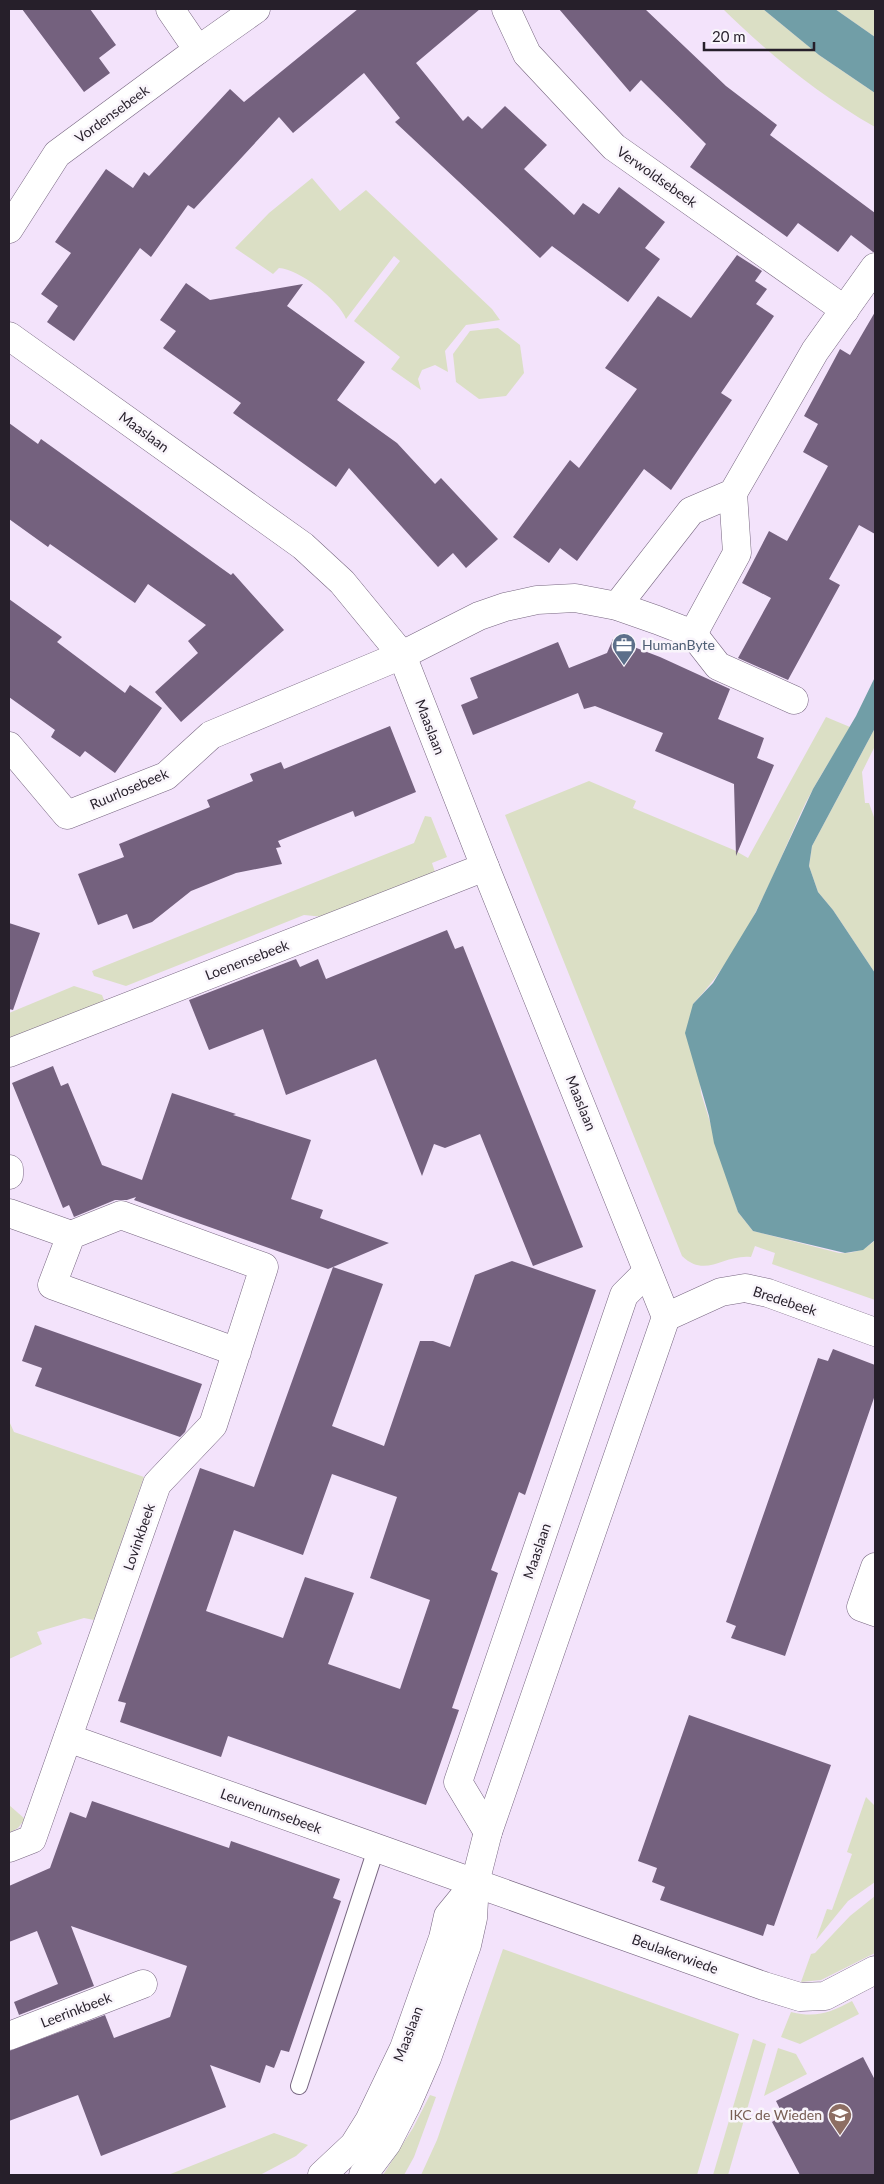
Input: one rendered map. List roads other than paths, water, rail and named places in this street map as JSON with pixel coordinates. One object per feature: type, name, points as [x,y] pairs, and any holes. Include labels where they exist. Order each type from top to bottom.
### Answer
[{"type":"street","points":[[170,9],[198,50],[256,9]]},
{"type":"street","name":"Verwoldsebeek","points":[[506,9],[527,54],[614,147],[845,310]]},
{"type":"street","name":"Vordensebeek","points":[[9,229],[58,154],[198,50]]},
{"type":"street","points":[[693,634],[737,554],[733,494],[816,351],[875,267]]},
{"type":"street","name":"Maaslaan","points":[[9,336],[303,546],[342,582],[402,655],[485,867],[666,1316],[488,1832],[475,1882],[473,1918],[467,1945],[427,2058],[407,2104],[387,2143],[363,2175]]},
{"type":"street","points":[[617,606],[690,512],[733,494]]},
{"type":"street","points":[[402,655],[460,625],[505,607],[523,602],[575,598],[617,606],[693,634],[718,666],[794,700]]},
{"type":"street","name":"Ruurlosebeek","points":[[9,746],[67,815],[166,776],[212,736],[402,655]]},
{"type":"street","name":"Loenensebeek","points":[[9,1053],[485,867]]},
{"type":"street","points":[[9,1169],[9,1175]]},
{"type":"street","points":[[9,1212],[71,1235],[52,1285],[237,1352]]},
{"type":"street","name":"Lovinkbeek","points":[[68,1738],[158,1484],[213,1425],[264,1266],[120,1215],[71,1235]]},
{"type":"street","name":"Maaslaan","points":[[488,1832],[458,1782],[624,1295],[647,1272]]},
{"type":"street","name":"Bredebeek","points":[[666,1316],[721,1292],[746,1288],[768,1293],[875,1332]]},
{"type":"street","points":[[875,1567],[861,1607],[875,1612]]},
{"type":"street","points":[[9,1848],[32,1839],[68,1738]]},
{"type":"street","name":"Leuvenumsebeek","points":[[68,1738],[376,1849],[475,1882]]},
{"type":"street","name":"Maaslaan","points":[[322,2175],[354,2144],[369,2121],[404,2048],[443,1938],[448,1916],[475,1882]]},
{"type":"street","name":"Beulakerwiede","points":[[475,1882],[764,1986],[800,1997],[825,1996],[875,1970]]},
{"type":"street","name":"Leerinkbeek","points":[[9,2036],[143,1984]]},
{"type":"lane","points":[[299,2086],[376,1849]]},
{"type":"place","name":"HumanByte","points":[[624,666]]},
{"type":"place","name":"IKC de Wieden","points":[[840,2136]]}]
